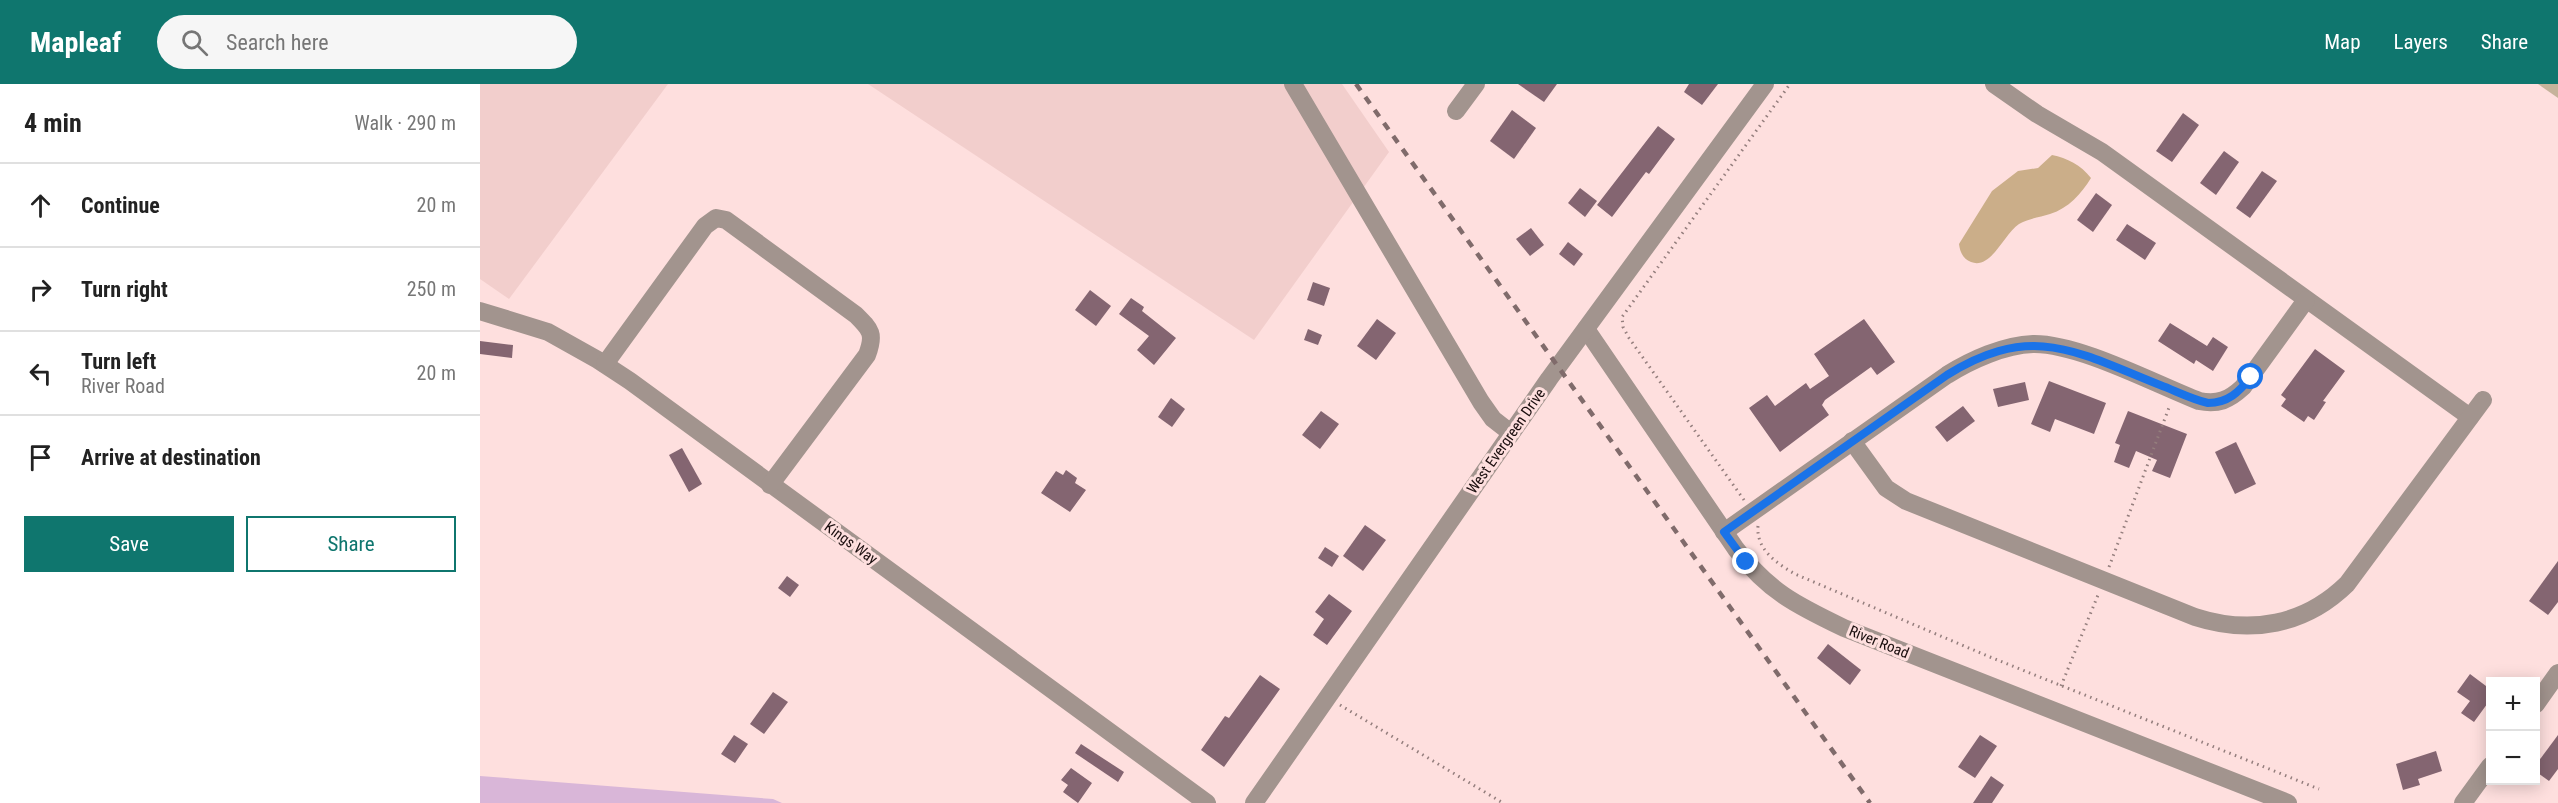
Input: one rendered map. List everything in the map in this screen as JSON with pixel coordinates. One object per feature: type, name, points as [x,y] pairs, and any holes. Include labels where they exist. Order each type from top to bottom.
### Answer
[{"type":"street","points":[[1293,84],[1481,402],[1493,419],[1511,434]]},
{"type":"street","points":[[1456,111],[1476,84]]},
{"type":"street","name":"West Evergreen Drive","points":[[1254,803],[1511,434],[1764,84]]},
{"type":"street","points":[[1994,84],[2037,114],[2102,152],[2470,417]]},
{"type":"street","points":[[605,364],[705,226],[716,218],[726,220],[856,315],[868,327],[873,340],[867,355],[770,485]]},
{"type":"street","points":[[1724,532],[1960,366],[1990,354],[2024,345],[2048,345],[2076,352],[2208,403],[2217,403],[2233,396],[2251,377],[2306,300]]},
{"type":"street","name":"Kings Way","points":[[480,311],[548,332],[605,364],[1207,803]]},
{"type":"street","name":"River Road","points":[[1586,329],[1724,532],[1746,562],[1769,586],[1811,612],[1855,632],[2288,803]]},
{"type":"street","points":[[1852,441],[1886,488],[1906,501],[2195,617],[2224,625],[2257,627],[2304,615],[2328,602],[2356,574],[2482,400]]},
{"type":"street","points":[[2540,697],[2558,673]]},
{"type":"street","points":[[2463,803],[2486,771]]},
{"type":"path","points":[[2061,686],[2104,581],[2175,391]]},
{"type":"path","points":[[1328,697],[1503,803]]},
{"type":"shaded area","points":[[480,84],[668,84],[509,299],[480,279]]},
{"type":"shaded area","points":[[868,84],[1342,84],[1389,152],[1254,340]]},
{"type":"shaded area","points":[[2538,84],[2558,84],[2558,98]]},
{"type":"shaded area","points":[[2052,155],[2073,163],[2087,173],[2091,178],[2083,190],[2063,208],[2019,224],[1985,261],[1978,263],[1966,259],[1959,244],[1992,191],[2018,171],[2038,168]]},
{"type":"shaded area","points":[[480,776],[773,799],[782,803],[480,803]]},
{"type":"building","points":[[1518,84],[1557,84],[1544,102]]},
{"type":"building","points":[[1689,84],[1718,84],[1702,105],[1684,92]]},
{"type":"building","points":[[1512,110],[1536,128],[1514,159],[1490,141]]},
{"type":"building","points":[[2183,113],[2199,125],[2172,162],[2156,151]]},
{"type":"building","points":[[1658,126],[1675,139],[1649,174],[1646,172],[1612,217],[1597,205]]},
{"type":"building","points":[[2224,151],[2239,162],[2216,195],[2200,183]]},
{"type":"building","points":[[2262,171],[2277,181],[2250,218],[2236,208]]},
{"type":"building","points":[[1580,188],[1597,201],[1585,217],[1568,203]]},
{"type":"building","points":[[2096,193],[2112,205],[2093,232],[2077,220]]},
{"type":"building","points":[[2127,224],[2156,243],[2145,260],[2116,240]]},
{"type":"building","points":[[1531,228],[1544,245],[1530,256],[1516,239]]},
{"type":"building","points":[[1568,242],[1583,254],[1574,266],[1559,254]]},
{"type":"building","points":[[1313,282],[1330,288],[1324,306],[1307,300]]},
{"type":"building","points":[[1090,290],[1111,306],[1096,326],[1075,310]]},
{"type":"building","points":[[1131,298],[1144,307],[1142,311],[1176,338],[1154,365],[1137,350],[1149,336],[1119,314]]},
{"type":"building","points":[[1377,319],[1396,333],[1376,360],[1357,346]]},
{"type":"building","points":[[1864,319],[1895,362],[1877,375],[1871,367],[1825,400],[1822,405],[1829,415],[1780,452],[1749,408],[1767,395],[1775,406],[1806,383],[1810,389],[1829,376],[1814,354]]},
{"type":"building","points":[[2170,323],[2207,346],[2213,337],[2228,347],[2213,371],[2196,360],[2194,364],[2158,341]]},
{"type":"building","points":[[1308,329],[1322,335],[1318,345],[1304,340]]},
{"type":"building","points":[[480,341],[513,345],[512,358],[480,354]]},
{"type":"building","points":[[2315,349],[2345,371],[2323,401],[2326,402],[2314,420],[2308,416],[2304,422],[2281,406],[2286,399],[2281,395]]},
{"type":"building","points":[[2049,381],[2106,403],[2094,434],[2055,419],[2050,432],[2031,424]]},
{"type":"building","points":[[2025,382],[2029,400],[1998,407],[1993,389]]},
{"type":"building","points":[[1171,398],[1185,409],[1172,427],[1158,417]]},
{"type":"building","points":[[1963,406],[1975,421],[1947,442],[1935,427]]},
{"type":"building","points":[[1321,411],[1339,424],[1320,449],[1302,435]]},
{"type":"building","points":[[2128,411],[2187,434],[2170,478],[2152,471],[2157,460],[2136,451],[2129,468],[2114,462],[2120,445],[2115,443]]},
{"type":"building","points":[[2236,442],[2256,484],[2235,494],[2215,452]]},
{"type":"building","points":[[682,448],[702,484],[689,492],[669,455]]},
{"type":"building","points":[[1066,470],[1077,478],[1075,483],[1086,490],[1070,512],[1041,493],[1056,471],[1063,475]]},
{"type":"building","points":[[1365,525],[1386,540],[1363,571],[1343,556]]},
{"type":"building","points":[[1325,547],[1339,556],[1332,567],[1318,558]]},
{"type":"building","points":[[2558,561],[2558,602],[2548,615],[2529,601]]},
{"type":"building","points":[[787,576],[799,585],[790,597],[778,588]]},
{"type":"building","points":[[1329,594],[1352,611],[1327,645],[1313,635],[1324,619],[1315,612]]},
{"type":"building","points":[[1828,644],[1861,670],[1850,685],[1817,658]]},
{"type":"building","points":[[2470,674],[2486,686],[2486,706],[2474,722],[2461,713],[2470,701],[2457,692]]},
{"type":"building","points":[[1260,675],[1280,689],[1224,767],[1201,750],[1225,716],[1229,718]]},
{"type":"building","points":[[773,692],[788,702],[764,734],[750,724]]},
{"type":"building","points":[[734,735],[748,744],[735,763],[721,754]]},
{"type":"building","points":[[1980,735],[1997,746],[1975,778],[1958,767]]},
{"type":"building","points":[[2558,735],[2558,769],[2549,781],[2540,775],[2540,759]]},
{"type":"building","points":[[1081,744],[1124,772],[1118,782],[1075,753]]},
{"type":"building","points":[[2436,751],[2442,771],[2418,779],[2420,785],[2403,790],[2396,764]]},
{"type":"building","points":[[1071,768],[1092,783],[1078,803],[1063,792],[1068,785],[1061,780]]},
{"type":"building","points":[[1991,776],[2004,785],[1992,803],[1973,803]]},
{"type":"railway","points":[[1356,84],[1870,803]]},
{"type":"route","points":[[1746,562],[1724,532],[1960,366],[1990,354],[2032,344],[2062,348],[2208,403],[2217,403],[2233,396],[2251,377]]}]
